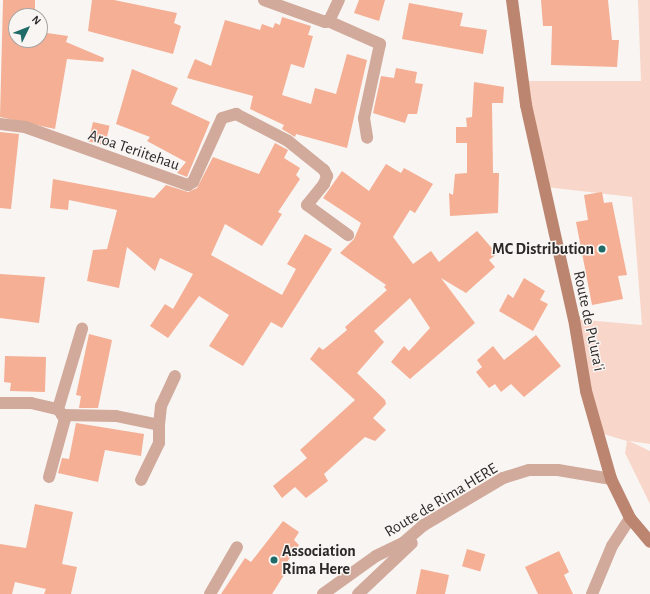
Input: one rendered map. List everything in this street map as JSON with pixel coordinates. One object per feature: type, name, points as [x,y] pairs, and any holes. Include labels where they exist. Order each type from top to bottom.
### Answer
[{"type":"main road","name":"Route de Pu'ura'i","points":[[512,0],[526,105],[574,319],[586,391],[611,479],[630,518],[650,542]]},
{"type":"street","points":[[264,0],[328,21],[380,44],[364,118],[367,138]]},
{"type":"street","points":[[328,21],[339,0]]},
{"type":"street","name":"Aroa Teriitehau","points":[[0,124],[25,127],[188,185],[193,182],[222,118],[236,114],[288,141],[324,170],[327,176],[324,184],[307,205],[348,235]]},
{"type":"street","points":[[49,477],[63,428],[60,412],[82,329]]},
{"type":"street","points":[[141,480],[159,443],[159,425],[162,406],[175,376]]},
{"type":"street","points":[[0,403],[31,403],[60,412],[116,416],[159,425]]},
{"type":"street","name":"Route de Rima HERE","points":[[322,594],[376,556],[403,543],[424,525],[503,478],[529,470],[558,470],[611,479]]},
{"type":"street","points":[[592,594],[612,546],[630,518]]},
{"type":"street","points":[[358,594],[417,539],[424,525]]},
{"type":"street","points":[[210,594],[237,547]]},
{"type":"shaded area","points":[[638,0],[650,0],[650,444],[629,441],[650,451],[650,504],[625,453],[627,441],[597,432],[574,319],[642,325],[632,197],[546,187],[523,81],[641,81]]},
{"type":"building","points":[[3,0],[35,0],[35,8],[8,8],[8,48],[48,48],[48,33],[68,36],[66,42],[104,58],[103,62],[67,59],[55,129],[0,117]]},
{"type":"building","points":[[92,0],[114,0],[177,13],[174,23],[181,26],[173,54],[88,31]]},
{"type":"building","points":[[359,0],[385,0],[379,21],[354,13]]},
{"type":"building","points":[[541,0],[608,0],[612,40],[619,40],[617,67],[551,65],[552,26],[543,26]]},
{"type":"building","points":[[409,3],[463,13],[460,26],[487,30],[483,54],[402,39]]},
{"type":"building","points":[[282,17],[311,26],[308,35],[313,36],[304,68],[291,64],[282,95],[311,104],[315,88],[336,94],[347,54],[367,60],[347,148],[296,134],[295,137],[282,129],[284,125],[250,109],[253,96],[187,78],[195,59],[211,66],[225,20],[260,30],[262,24],[273,28],[275,23],[280,25]]},
{"type":"building","points":[[396,68],[417,72],[415,83],[423,84],[417,114],[408,114],[405,123],[373,113],[381,76],[394,78]]},
{"type":"building","points":[[132,69],[178,88],[171,104],[210,122],[187,177],[177,173],[186,162],[147,141],[150,137],[116,124]]},
{"type":"building","points":[[474,82],[504,87],[503,103],[492,103],[493,173],[499,173],[498,213],[450,216],[449,193],[453,195],[455,174],[467,173],[467,143],[456,143],[456,127],[467,127],[466,118],[472,117]]},
{"type":"building","points":[[93,122],[110,126],[105,145],[89,141]]},
{"type":"building","points":[[0,132],[19,134],[11,209],[0,208]]},
{"type":"building","points":[[275,143],[288,150],[284,158],[300,168],[296,175],[300,179],[278,212],[282,214],[262,246],[225,224],[211,255],[282,295],[296,269],[287,264],[305,234],[332,249],[282,328],[271,322],[243,366],[209,346],[229,315],[199,296],[168,338],[150,326],[165,304],[173,309],[193,274],[160,258],[155,271],[127,247],[119,288],[87,281],[93,250],[107,249],[117,210],[69,200],[68,210],[50,208],[53,179],[154,198],[166,185],[188,192],[197,188],[213,157],[259,174]]},
{"type":"building","points":[[386,164],[401,173],[404,168],[433,184],[415,213],[410,210],[393,237],[413,264],[431,251],[439,262],[477,231],[497,254],[489,260],[495,267],[466,293],[441,278],[475,323],[410,379],[391,362],[404,346],[409,351],[430,328],[410,298],[374,331],[384,342],[357,373],[385,400],[386,404],[373,418],[386,430],[375,441],[365,437],[324,474],[328,481],[306,498],[295,487],[282,498],[273,486],[307,458],[300,450],[355,400],[310,359],[319,347],[323,350],[347,330],[345,327],[387,290],[384,287],[386,285],[340,253],[354,239],[361,223],[323,198],[342,171],[369,191]]},
{"type":"building","name":"MC Distribution","points":[[602,192],[604,203],[612,202],[627,275],[618,276],[623,299],[592,305],[576,222],[588,220],[584,195]]},
{"type":"building","points":[[0,274],[45,277],[39,323],[0,318]]},
{"type":"building","points":[[524,278],[545,291],[540,300],[548,304],[533,331],[499,311],[508,294],[513,298]]},
{"type":"building","points":[[89,334],[112,340],[98,408],[79,408],[81,396],[76,395]]},
{"type":"building","points":[[536,335],[561,366],[524,397],[511,384],[501,392],[495,384],[489,388],[476,372],[482,367],[477,360],[493,346],[504,360]]},
{"type":"building","points":[[5,356],[46,357],[45,392],[10,391],[11,383],[4,382]]},
{"type":"building","points":[[76,423],[144,434],[141,456],[105,450],[98,482],[58,473],[62,458],[69,459]]},
{"type":"building","points":[[35,504],[73,512],[62,564],[77,567],[71,594],[44,594],[46,589],[15,582],[12,594],[0,594],[0,544],[26,548]]},
{"type":"building","name":"Association Rima Here","points":[[283,521],[299,532],[294,540],[299,545],[287,562],[291,564],[272,594],[221,594],[245,558],[251,562]]},
{"type":"building","points":[[467,549],[485,554],[480,572],[462,566]]},
{"type":"building","points":[[559,551],[569,572],[564,575],[573,594],[538,594],[525,567]]},
{"type":"building","points":[[421,569],[449,575],[445,594],[416,594]]},
{"type":"place","name":"MC Distribution","points":[[602,249]]},
{"type":"place","name":"Association Rima Here","points":[[274,560]]}]
